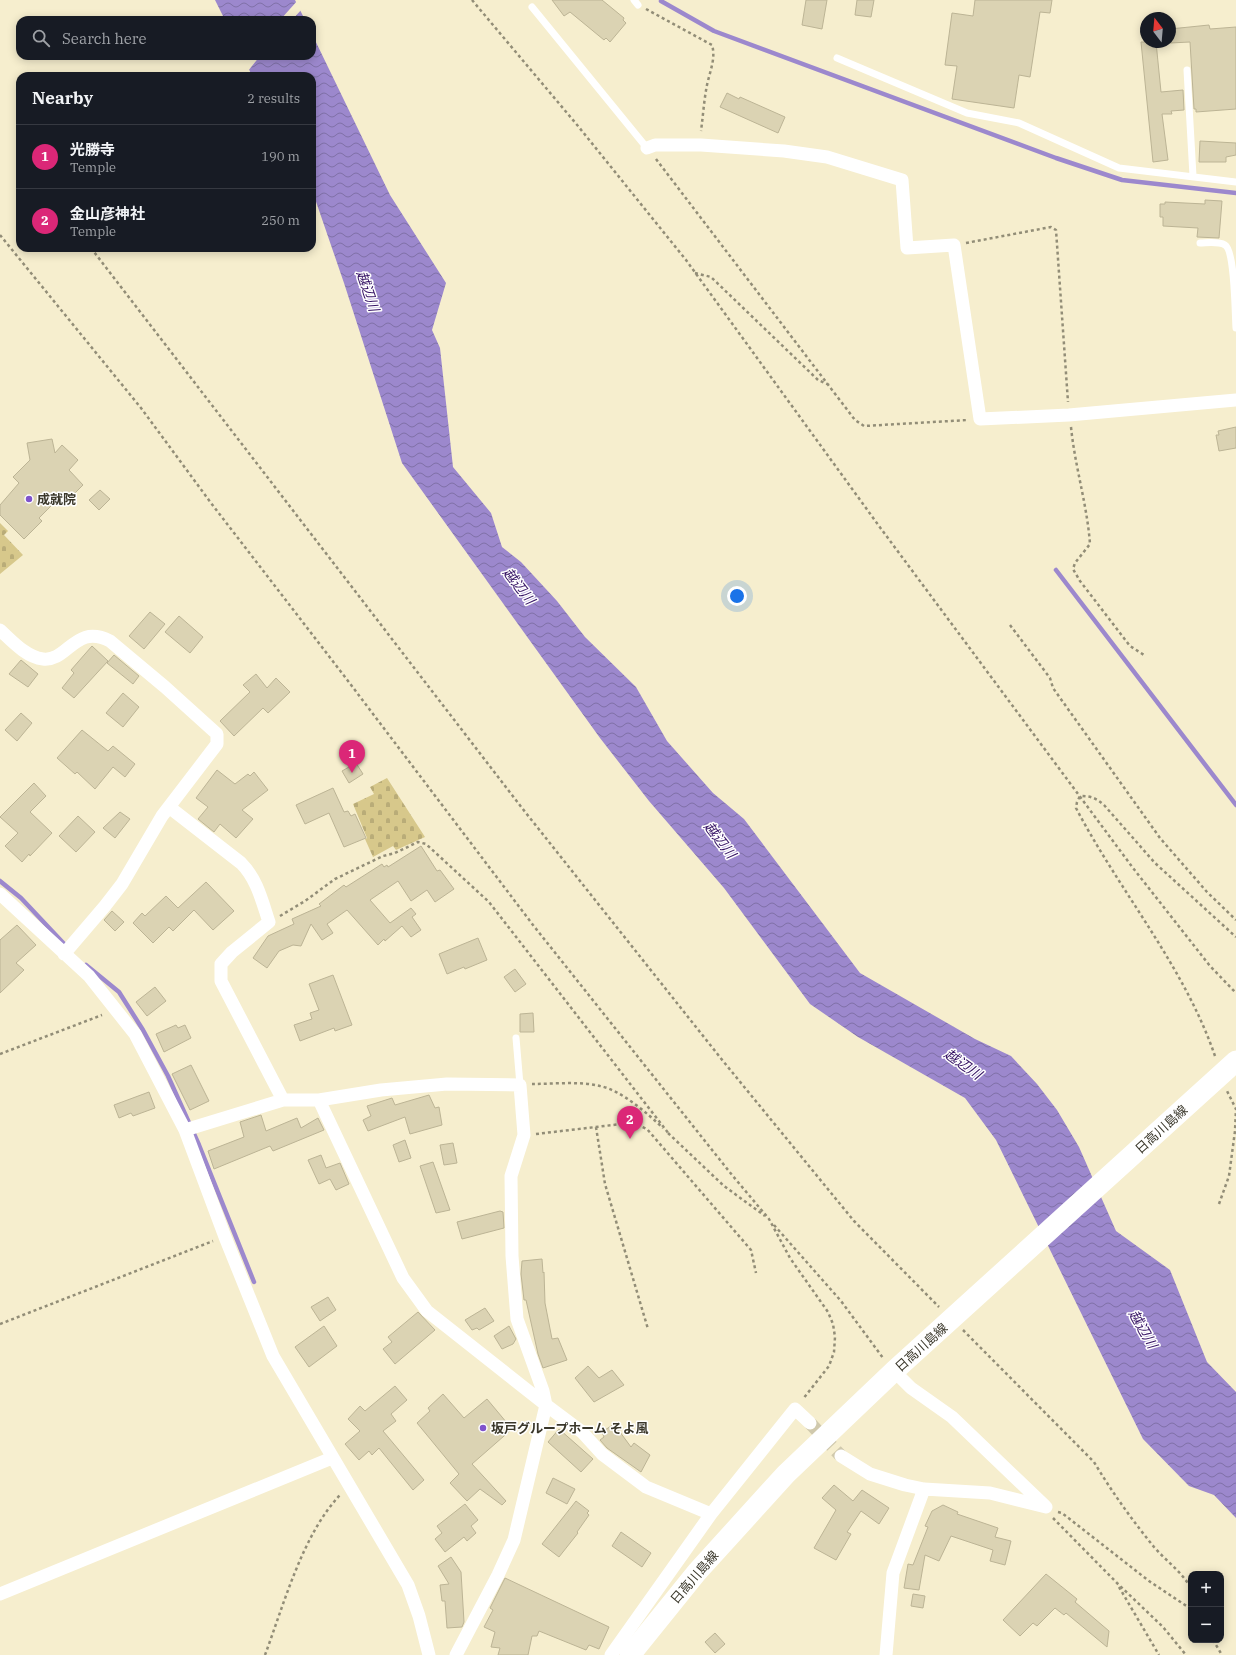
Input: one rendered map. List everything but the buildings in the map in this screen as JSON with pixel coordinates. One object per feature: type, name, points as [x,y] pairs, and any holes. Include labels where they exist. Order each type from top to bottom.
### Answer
[{"type":"main road","name":"日高川島線","points":[[630,1655],[697,1572],[786,1474],[1226,1060]]},
{"type":"street","points":[[647,148],[655,145],[701,144],[784,151],[827,157],[902,180],[907,248],[954,246],[980,419],[1069,415],[1236,400]]},
{"type":"street","points":[[0,630],[18,647],[36,657],[45,659],[53,658],[83,638],[93,636],[101,637],[110,641],[217,734],[217,744],[169,807],[122,884],[67,950]]},
{"type":"street","points":[[169,807],[241,863],[249,871],[260,895],[269,922],[232,952],[220,964],[220,981],[283,1100]]},
{"type":"street","points":[[0,894],[67,950],[135,1034],[185,1130],[225,1237],[273,1356],[408,1585],[419,1616],[429,1655]]},
{"type":"street","points":[[185,1130],[283,1100],[319,1100],[381,1090],[447,1084],[520,1085],[524,1135],[511,1176],[512,1264],[517,1319],[543,1391],[546,1405],[514,1540],[498,1575],[456,1655]]},
{"type":"street","points":[[319,1100],[403,1278],[427,1311],[582,1432],[602,1454],[646,1487],[711,1514]]},
{"type":"street","points":[[894,1371],[911,1388],[952,1418],[1046,1507]]},
{"type":"street","points":[[611,1655],[711,1514],[795,1409],[810,1423]]},
{"type":"street","points":[[841,1456],[870,1474],[924,1489],[990,1493],[1046,1507]]},
{"type":"street","points":[[0,1594],[332,1458]]},
{"type":"street","points":[[886,1655],[893,1573],[924,1489]]},
{"type":"lane","points":[[532,7],[647,148]]},
{"type":"lane","points":[[837,58],[967,113],[1018,123],[1119,168],[1236,182]]},
{"type":"lane","points":[[1187,70],[1193,176]]},
{"type":"lane","points":[[1200,243],[1217,243],[1225,246],[1229,250],[1232,261],[1236,328]]},
{"type":"lane","points":[[516,1038],[520,1085]]},
{"type":"path","points":[[472,0],[583,132],[695,273],[883,532],[1080,796],[1174,921],[1210,966],[1236,993]]},
{"type":"path","points":[[636,3],[712,45],[714,51],[707,85],[700,136],[701,144]]},
{"type":"path","points":[[647,148],[855,420],[864,426],[980,419]]},
{"type":"path","points":[[954,246],[1051,227],[1056,230],[1069,415],[1073,450],[1088,517],[1090,544],[1075,563],[1073,569],[1080,581],[1130,646],[1144,655]]},
{"type":"path","points":[[0,235],[141,408],[211,503],[350,683],[533,925],[732,1175],[842,1301],[873,1347],[894,1371]]},
{"type":"path","points":[[94,252],[522,808],[723,1061],[854,1220],[944,1312]]},
{"type":"path","points":[[695,273],[711,277],[818,380],[829,385]]},
{"type":"path","points":[[1010,625],[1050,678],[1053,688],[1160,838],[1207,892],[1236,920]]},
{"type":"path","points":[[1080,796],[1095,798],[1104,805],[1155,863],[1236,937]]},
{"type":"path","points":[[1080,796],[1076,808],[1134,906],[1172,964],[1207,1032],[1226,1060]]},
{"type":"path","points":[[269,922],[305,901],[335,879],[383,856],[395,853],[418,842],[426,844],[489,902],[669,1134]]},
{"type":"path","points":[[0,1054],[116,1009]]},
{"type":"path","points":[[520,1085],[591,1084],[612,1090],[633,1103],[669,1134],[724,1186],[769,1219],[790,1258],[828,1312],[833,1324],[835,1337],[834,1352],[829,1366],[795,1409]]},
{"type":"path","points":[[1219,1204],[1229,1176],[1235,1131],[1236,1109],[1225,1086]]},
{"type":"path","points":[[524,1135],[630,1123],[647,1129],[751,1250],[756,1273]]},
{"type":"path","points":[[596,1127],[605,1184],[648,1329]]},
{"type":"path","points":[[0,1324],[225,1237]]},
{"type":"path","points":[[961,1328],[1094,1462],[1109,1488],[1155,1547],[1188,1583]]},
{"type":"path","points":[[265,1655],[304,1549],[329,1506],[349,1485]]},
{"type":"path","points":[[1046,1507],[1056,1521],[1163,1627],[1186,1655]]},
{"type":"path","points":[[1046,1507],[1062,1513],[1148,1581],[1188,1607]]},
{"type":"path","points":[[1117,1583],[1159,1655]]},
{"type":"path","points":[[1215,1643],[1222,1655]]},
{"type":"green space","points":[[0,523],[8,531],[4,535],[23,555],[0,574]]},
{"type":"green space","points":[[387,778],[425,837],[396,850],[393,846],[373,857],[353,804],[374,794],[370,787]]},
{"type":"water","points":[[215,0],[295,0],[303,16],[223,16]]},
{"type":"water","name":"越辺川","points":[[316,42],[390,195],[446,283],[432,330],[440,348],[453,467],[491,513],[502,547],[521,562],[557,601],[585,637],[636,687],[667,741],[713,793],[744,819],[860,973],[975,1039],[1011,1056],[1037,1084],[1057,1110],[1079,1147],[1116,1231],[1170,1270],[1207,1362],[1236,1392],[1236,1518],[1214,1495],[1189,1486],[1143,1439],[996,1140],[965,1098],[858,1037],[810,1004],[724,888],[649,801],[600,738],[402,463],[316,202],[316,72],[250,72],[245,60],[316,60]]},
{"type":"pier","points":[[298,0],[302,9],[296,16],[284,16]]},
{"type":"pier","points":[[245,60],[257,60],[248,71],[243,62]]},
{"type":"waterway","points":[[661,1],[714,31],[1056,158],[1122,180],[1236,193]]},
{"type":"waterway","points":[[1056,570],[1236,805]]},
{"type":"waterway","points":[[0,881],[21,898],[68,948]]},
{"type":"waterway","points":[[86,965],[119,992],[143,1030],[168,1076],[199,1145],[254,1282]]},
{"type":"tunnel","points":[[810,1423],[841,1456]]},
{"type":"place","name":"成就院","points":[[29,499]]},
{"type":"place","name":"光勝寺","points":[[352,773]]},
{"type":"place","name":"金山彦神社","points":[[630,1139]]},
{"type":"place","name":"坂戸グループホーム そよ風","points":[[483,1428]]}]
